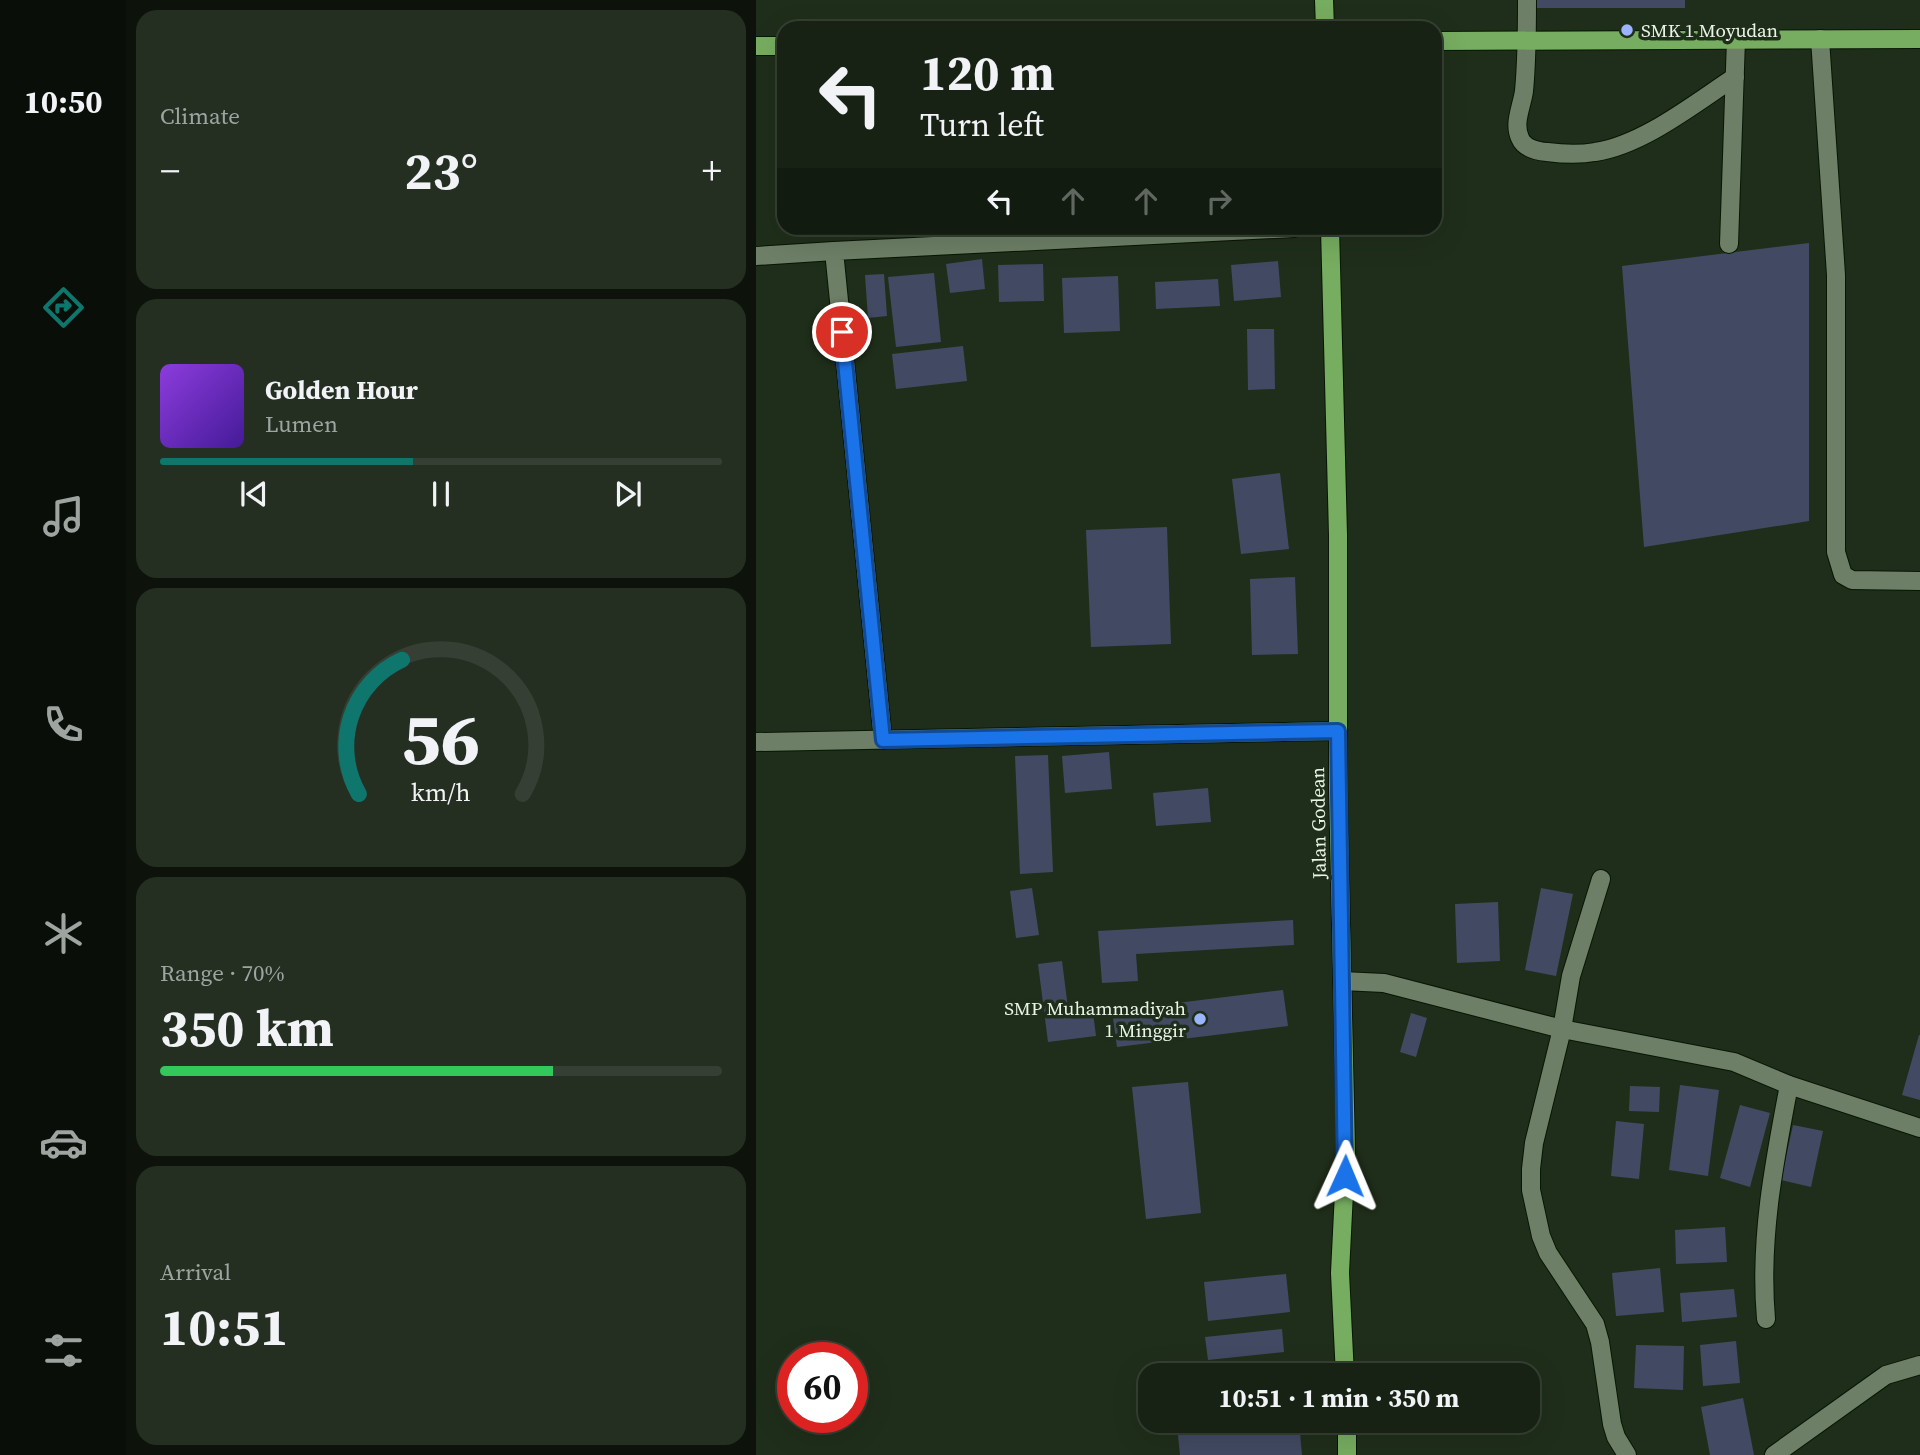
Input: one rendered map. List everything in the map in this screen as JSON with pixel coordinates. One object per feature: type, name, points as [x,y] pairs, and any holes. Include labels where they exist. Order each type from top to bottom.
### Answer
[{"type":"main road","points":[[1324,0],[1325,21]]},
{"type":"main road","points":[[1442,41],[1920,39]]},
{"type":"main road","points":[[756,46],[777,46]]},
{"type":"main road","name":"Jalan Godean","points":[[1330,235],[1338,535],[1338,731],[1346,1152],[1340,1273],[1344,1363]]},
{"type":"main road","points":[[1347,1433],[1348,1455]]},
{"type":"street","points":[[1527,0],[1523,41],[1524,94],[1518,130],[1523,144],[1541,151],[1597,152],[1615,146],[1641,136],[1735,77]]},
{"type":"street","points":[[1729,244],[1736,39]]},
{"type":"street","points":[[1820,39],[1836,275],[1836,558],[1843,575],[1852,580],[1920,580]]},
{"type":"street","points":[[756,256],[1154,235]]},
{"type":"street","points":[[834,251],[883,740]]},
{"type":"street","points":[[756,742],[1338,731]]},
{"type":"street","points":[[1601,879],[1571,976],[1562,1029],[1534,1143],[1531,1189],[1541,1236],[1548,1253],[1595,1324],[1612,1424],[1627,1455]]},
{"type":"street","points":[[1342,981],[1384,984],[1562,1029],[1734,1062],[1789,1086],[1835,1098],[1920,1128]]},
{"type":"street","points":[[1766,1319],[1762,1279],[1765,1232],[1789,1086]]},
{"type":"street","points":[[1773,1455],[1886,1375],[1920,1364]]},
{"type":"building","points":[[1535,0],[1685,0],[1685,8],[1535,8]]},
{"type":"building","points":[[1809,243],[1809,521],[1644,547],[1622,266]]},
{"type":"building","points":[[982,259],[985,289],[950,293],[946,264]]},
{"type":"building","points":[[1278,261],[1281,297],[1234,301],[1231,265]]},
{"type":"building","points":[[1043,264],[1044,301],[999,302],[998,265]]},
{"type":"building","points":[[934,273],[941,342],[896,347],[888,277]]},
{"type":"building","points":[[884,274],[887,316],[868,318],[865,275]]},
{"type":"building","points":[[1118,276],[1120,331],[1064,333],[1062,278]]},
{"type":"building","points":[[1218,279],[1220,306],[1156,309],[1155,282]]},
{"type":"building","points":[[1247,329],[1274,329],[1275,389],[1248,390]]},
{"type":"building","points":[[963,346],[967,381],[896,389],[892,354]]},
{"type":"building","points":[[1280,473],[1289,549],[1241,554],[1232,479]]},
{"type":"building","points":[[1167,527],[1171,644],[1091,647],[1086,530]]},
{"type":"building","points":[[1295,577],[1298,654],[1252,655],[1250,579]]},
{"type":"building","points":[[1109,752],[1112,789],[1065,793],[1062,756]]},
{"type":"building","points":[[1048,755],[1053,872],[1020,874],[1015,756]]},
{"type":"building","points":[[1208,788],[1211,822],[1156,826],[1153,793]]},
{"type":"building","points":[[1032,888],[1039,935],[1016,938],[1010,891]]},
{"type":"building","points":[[1541,888],[1573,894],[1556,976],[1525,970]]},
{"type":"building","points":[[1498,902],[1500,961],[1457,963],[1455,904]]},
{"type":"building","name":"SMP Muhammadiyah 1 Minggir","points":[[1293,920],[1294,945],[1136,954],[1138,981],[1102,983],[1098,931]]},
{"type":"building","points":[[1062,961],[1068,1008],[1092,1005],[1096,1036],[1048,1042],[1038,964]]},
{"type":"building","name":"SMP Muhammadiyah 1 Minggir","points":[[1283,990],[1288,1026],[1117,1047],[1112,1011]]},
{"type":"building","points":[[1411,1013],[1427,1018],[1416,1057],[1400,1052]]},
{"type":"building","points":[[1920,1035],[1920,1100],[1902,1095]]},
{"type":"building","points":[[1188,1082],[1201,1213],[1146,1219],[1132,1087]]},
{"type":"building","points":[[1680,1085],[1719,1090],[1708,1176],[1669,1170]]},
{"type":"building","points":[[1630,1086],[1660,1087],[1659,1112],[1629,1111]]},
{"type":"building","points":[[1740,1105],[1770,1113],[1750,1187],[1720,1178]]},
{"type":"building","points":[[1616,1121],[1644,1124],[1639,1179],[1611,1176]]},
{"type":"building","points":[[1793,1125],[1823,1131],[1811,1187],[1781,1180]]},
{"type":"building","points":[[1725,1227],[1727,1262],[1676,1264],[1675,1230]]},
{"type":"building","points":[[1660,1268],[1664,1312],[1616,1316],[1612,1273]]},
{"type":"building","points":[[1286,1274],[1290,1312],[1208,1321],[1204,1282]]},
{"type":"building","points":[[1734,1289],[1737,1317],[1682,1322],[1680,1293]]},
{"type":"building","points":[[1282,1329],[1284,1352],[1208,1360],[1205,1337]]},
{"type":"building","points":[[1736,1341],[1740,1383],[1703,1386],[1700,1345]]},
{"type":"building","points":[[1636,1345],[1684,1346],[1683,1390],[1634,1388]]},
{"type":"building","points":[[1743,1398],[1754,1455],[1710,1455],[1701,1407]]},
{"type":"building","points":[[1178,1433],[1300,1433],[1302,1455],[1180,1455]]},
{"type":"place","name":"SMK 1 Moyudan","points":[[1627,30]]},
{"type":"place","name":"SMP Muhammadiyah 1 Minggir","points":[[1200,1019]]},
{"type":"route","points":[[842,332],[883,740],[1338,731],[1345,1176]]}]
